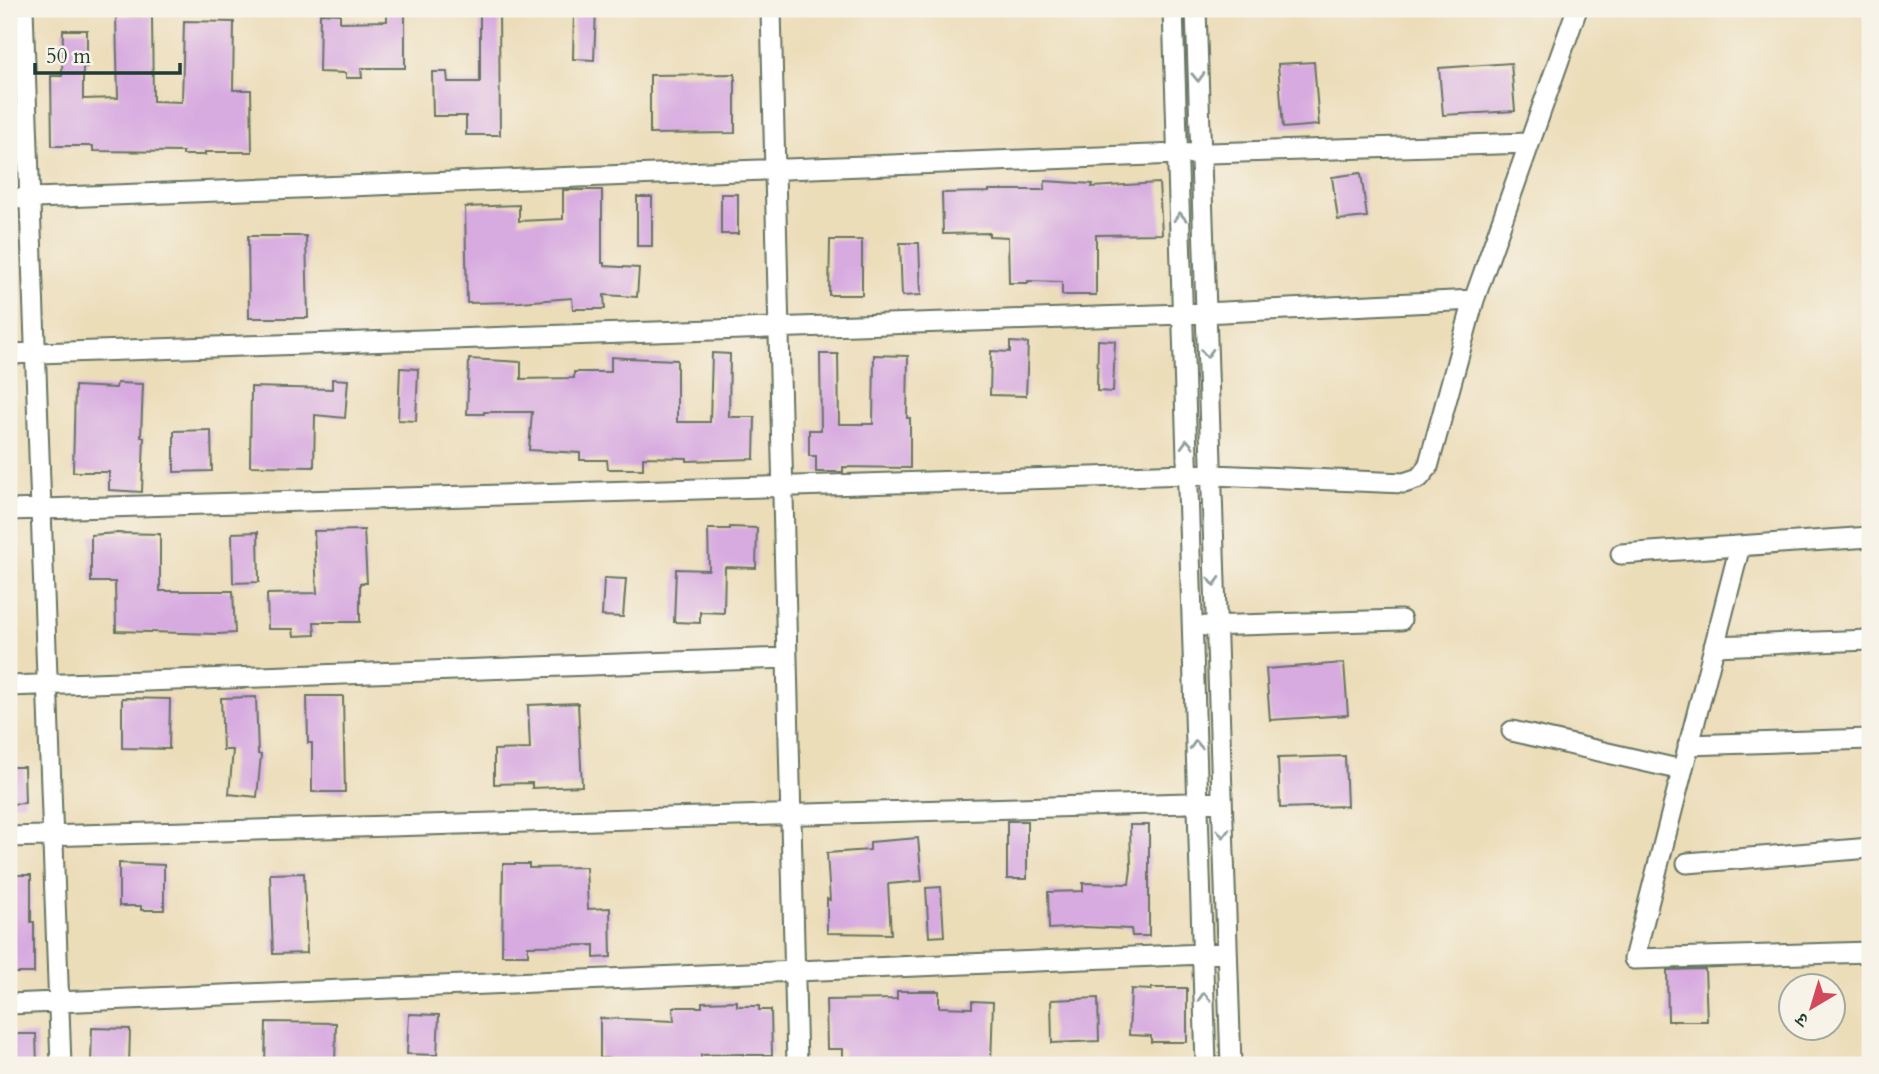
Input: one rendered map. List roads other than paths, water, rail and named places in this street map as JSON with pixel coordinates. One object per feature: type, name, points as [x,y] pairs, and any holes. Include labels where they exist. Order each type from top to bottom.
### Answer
[{"type":"street","points":[[23,9],[61,1065]]},
{"type":"street","points":[[771,9],[797,1065]]},
{"type":"street","points":[[1173,9],[1206,1065]]},
{"type":"street","points":[[1196,9],[1231,1065]]},
{"type":"street","points":[[9,510],[1188,474],[1405,483],[1419,478],[1428,467],[1474,300],[1577,9]]},
{"type":"street","points":[[9,199],[1200,153],[1529,143]]},
{"type":"street","points":[[9,354],[1183,314],[1474,300]]},
{"type":"street","points":[[1621,554],[1870,537]]},
{"type":"street","points":[[1740,545],[1634,959],[1870,952]]},
{"type":"street","points":[[1193,626],[1401,620]]},
{"type":"street","points":[[1714,646],[1870,640]]},
{"type":"street","points":[[9,685],[787,658]]},
{"type":"street","points":[[1512,731],[1682,770]]},
{"type":"street","points":[[1688,745],[1870,739]]},
{"type":"street","points":[[9,837],[1222,802]]},
{"type":"street","points":[[1687,863],[1870,848]]},
{"type":"street","points":[[9,1004],[1227,953]]}]
